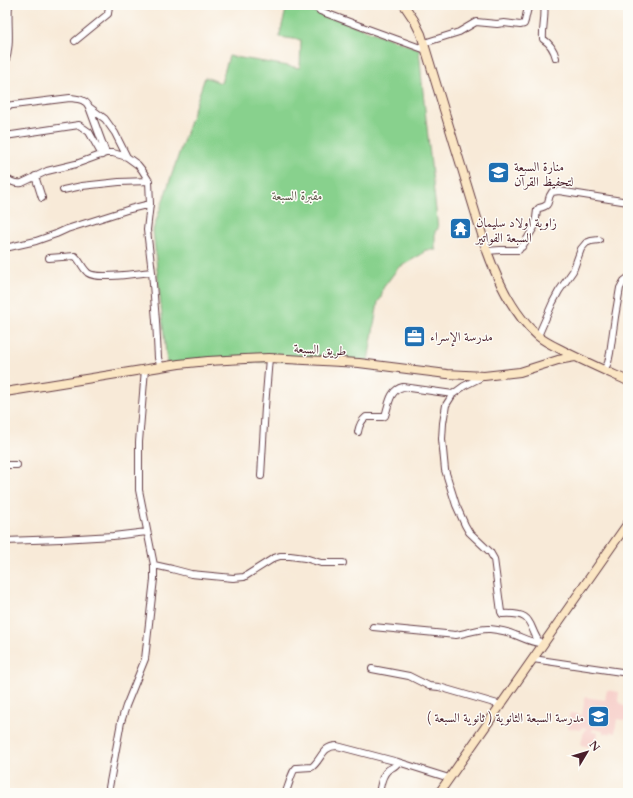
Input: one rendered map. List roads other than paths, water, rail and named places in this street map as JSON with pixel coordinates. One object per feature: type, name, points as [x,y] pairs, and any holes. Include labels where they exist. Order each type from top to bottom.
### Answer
[{"type":"street","points":[[5,63],[10,38],[8,17],[9,5]]},
{"type":"street","points":[[75,41],[108,14],[109,5]]},
{"type":"street","points":[[316,5],[320,11],[368,29],[425,46],[459,32],[476,22],[524,24],[527,10],[530,5]]},
{"type":"street","points":[[404,5],[418,27],[425,46],[487,251],[500,284],[508,298],[519,315],[538,336],[575,357],[628,381]]},
{"type":"street","points":[[544,5],[545,12],[542,32],[543,39],[552,47],[556,58]]},
{"type":"street","points":[[5,106],[70,98],[85,101],[105,119],[115,133],[127,157]]},
{"type":"street","points":[[90,107],[104,154]]},
{"type":"street","points":[[5,136],[79,124],[89,132],[104,154]]},
{"type":"street","points":[[6,179],[18,184],[47,171],[76,164],[104,154],[113,153],[127,157],[138,165],[149,181],[150,204],[148,230],[158,358],[161,367]]},
{"type":"street","points":[[35,176],[42,198]]},
{"type":"street","points":[[63,190],[82,186],[119,182],[149,181]]},
{"type":"street","points":[[487,251],[519,250],[536,226],[538,208],[545,207],[547,205],[549,196],[552,192],[559,191],[628,202]]},
{"type":"street","points":[[5,248],[36,241],[67,229],[150,204]]},
{"type":"street","points":[[538,336],[553,302],[573,271],[581,249],[586,243],[599,240]]},
{"type":"street","points":[[49,258],[75,256],[86,272],[91,275],[101,276],[152,272]]},
{"type":"street","points":[[604,370],[608,363],[610,353],[620,288],[624,281],[628,278]]},
{"type":"street","name":"طريق السبعة","points":[[5,392],[208,361],[269,358],[359,363],[447,374],[484,376],[520,372],[558,360],[575,357]]},
{"type":"street","points":[[261,476],[269,358]]},
{"type":"street","points":[[108,793],[121,722],[145,660],[154,579],[154,565],[139,490],[139,442],[145,370]]},
{"type":"street","points":[[484,376],[464,386],[453,394],[446,405],[442,439],[445,470],[456,505],[465,525],[492,554],[494,559],[502,614],[518,614],[525,617],[529,621],[540,645]]},
{"type":"street","points":[[358,432],[360,425],[366,417],[385,416],[392,395],[399,388],[403,387],[453,394]]},
{"type":"street","points":[[5,465],[17,465]]},
{"type":"street","points":[[439,793],[533,659],[540,645],[628,524]]},
{"type":"street","points":[[5,541],[84,538],[147,532]]},
{"type":"street","points":[[154,565],[191,574],[233,578],[244,576],[280,556],[304,558],[321,563],[343,562]]},
{"type":"street","points":[[373,627],[456,635],[476,630],[491,629],[507,632],[540,645]]},
{"type":"street","points":[[533,659],[628,673]]},
{"type":"street","points":[[372,669],[409,676],[429,686],[439,687],[501,705]]},
{"type":"street","points":[[286,793],[292,771],[296,768],[312,767],[319,760],[324,750],[333,746],[398,762],[449,778]]},
{"type":"street","points":[[379,793],[384,774],[398,762]]},
{"type":"place","name":"منارة السبعة لتحفيظ القرآن","points":[[499,173]]},
{"type":"place","name":"زاوية اولاد سليمان السبعة الفواتير","points":[[461,229]]},
{"type":"place","name":"مدرسة الإسراء","points":[[414,336]]},
{"type":"place","name":"( مدرسة السبعة الثانوية ( ثانوية السبعة","points":[[599,717]]},
{"type":"park label","name":"مقبرة السبعة","points":[[297,195]]}]
